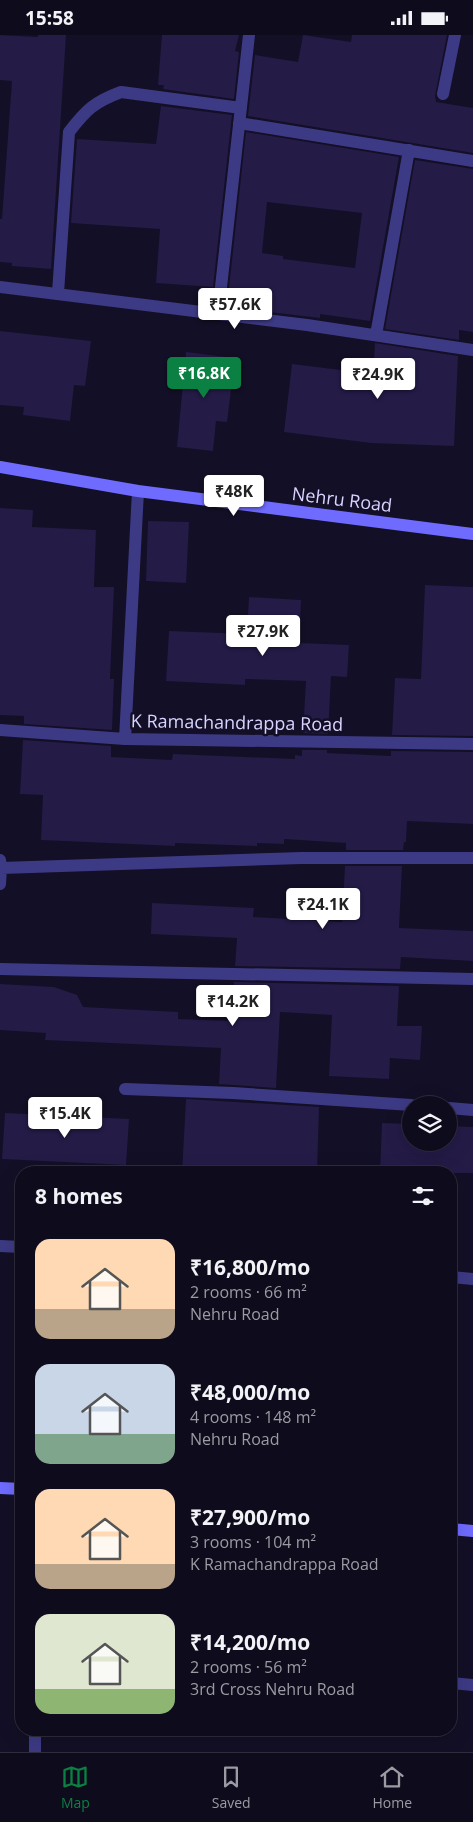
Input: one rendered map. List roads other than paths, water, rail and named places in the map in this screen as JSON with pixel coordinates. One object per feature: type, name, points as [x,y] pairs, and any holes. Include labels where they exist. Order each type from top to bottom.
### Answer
[{"type":"main road","name":"Nehru Road","points":[[0,467],[138,491],[473,534]]},
{"type":"main road","points":[[0,1488],[15,1489]]},
{"type":"main road","points":[[457,1530],[473,1531]]},
{"type":"street","points":[[218,314],[249,35]]},
{"type":"street","points":[[444,94],[454,35]]},
{"type":"street","points":[[58,293],[68,132],[85,111],[103,99],[121,93],[241,108]]},
{"type":"street","points":[[239,123],[473,161]]},
{"type":"street","points":[[376,335],[409,151]]},
{"type":"street","points":[[0,287],[58,293],[473,349]]},
{"type":"street","points":[[125,739],[138,491]]},
{"type":"street","name":"K Ramachandrappa Road","points":[[0,730],[125,739],[473,744]]},
{"type":"street","points":[[0,884],[1,864],[301,858],[473,858]]},
{"type":"street","points":[[0,969],[473,979]]},
{"type":"street","points":[[125,1089],[233,1093],[402,1104]]},
{"type":"street","points":[[457,1109],[473,1110]]},
{"type":"street","points":[[0,1246],[15,1247]]},
{"type":"street","points":[[457,1278],[473,1279]]},
{"type":"street","points":[[457,1684],[473,1685]]},
{"type":"street","points":[[35,1736],[35,1752]]}]
